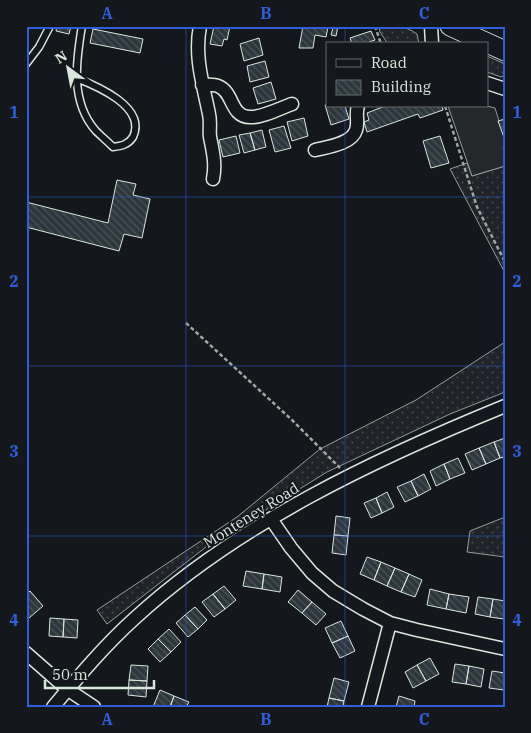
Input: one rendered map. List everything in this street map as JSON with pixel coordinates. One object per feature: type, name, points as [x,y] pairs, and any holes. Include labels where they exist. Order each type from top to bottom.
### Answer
[{"type":"street","points":[[200,26],[198,52],[202,85],[210,117],[210,135],[215,162],[213,179]]},
{"type":"street","points":[[431,26],[432,42]]},
{"type":"street","points":[[450,26],[485,42]]},
{"type":"street","points":[[488,43],[505,51]]},
{"type":"street","points":[[488,83],[505,89]]},
{"type":"street","points":[[202,85],[217,85],[224,89],[239,115],[244,117],[252,118],[292,104]]},
{"type":"street","points":[[315,150],[352,138],[356,131],[357,108]]},
{"type":"street","name":"Monteney Road","points":[[53,707],[97,656],[135,618],[162,595],[224,549],[272,519],[347,478],[433,436],[505,406]]},
{"type":"street","points":[[272,519],[290,548],[312,572],[333,591],[363,609],[390,623],[433,634],[505,648]]},
{"type":"street","points":[[368,707],[390,623]]},
{"type":"street","points":[[26,654],[67,689],[94,707]]},
{"type":"lane","points":[[26,64],[39,47],[50,26]]},
{"type":"lane","points":[[76,78],[97,85],[116,97],[128,109],[135,121],[135,131],[131,141],[122,146],[113,146],[94,130],[81,107],[76,78],[82,26]]},
{"type":"path","points":[[375,26],[381,42]]},
{"type":"path","points":[[446,108],[477,207],[505,262]]},
{"type":"path","points":[[186,323],[292,420],[339,466],[347,478]]},
{"type":"shaded area","points":[[379,26],[408,29],[417,34],[419,42],[387,42],[380,32]]},
{"type":"shaded area","points":[[488,56],[505,64],[505,75],[501,77],[488,72]]},
{"type":"shaded area","points":[[488,106],[495,108],[505,140],[505,147],[503,147],[505,166],[472,176],[449,108],[488,108]]},
{"type":"shaded area","points":[[467,163],[472,176],[505,166],[505,273],[450,169]]},
{"type":"shaded area","points":[[505,342],[505,392],[450,414],[327,472],[206,547],[107,624],[97,610],[237,517],[320,449],[416,400]]},
{"type":"shaded area","points":[[505,517],[505,557],[467,552],[470,531]]},
{"type":"building","points":[[57,26],[71,26],[69,34],[56,31]]},
{"type":"building","points":[[214,26],[230,26],[227,40],[224,39],[222,46],[210,44]]},
{"type":"building","points":[[303,26],[338,26],[336,36],[331,35],[333,28],[328,27],[326,37],[315,35],[313,48],[299,48]]},
{"type":"building","points":[[93,29],[143,39],[140,53],[90,43]]},
{"type":"building","points":[[371,31],[375,40],[351,42],[350,38]]},
{"type":"building","points":[[259,38],[263,55],[244,61],[240,44]]},
{"type":"building","points":[[265,61],[269,77],[250,82],[247,66]]},
{"type":"building","points":[[271,82],[276,99],[258,104],[253,88]]},
{"type":"building","points":[[325,105],[326,108],[346,108],[349,119],[331,125]]},
{"type":"building","points":[[380,108],[442,108],[443,110],[420,118],[418,114],[367,132],[364,122],[369,120],[367,113]]},
{"type":"building","points":[[304,118],[308,136],[292,141],[287,122]]},
{"type":"building","points":[[505,119],[505,140],[498,121]]},
{"type":"building","points":[[284,126],[291,148],[275,152],[269,130]]},
{"type":"building","points":[[262,130],[266,147],[255,150],[250,133]]},
{"type":"building","points":[[250,133],[255,150],[244,153],[239,135]]},
{"type":"building","points":[[236,136],[240,153],[223,157],[219,140]]},
{"type":"building","points":[[440,136],[449,163],[431,168],[423,141]]},
{"type":"building","points":[[117,180],[136,184],[133,195],[150,199],[142,238],[124,234],[119,251],[26,227],[26,202],[108,223]]},
{"type":"building","points":[[505,438],[505,457],[500,458],[494,442]]},
{"type":"building","points":[[494,442],[500,458],[486,464],[479,448]]},
{"type":"building","points":[[479,448],[486,464],[472,470],[465,454]]},
{"type":"building","points":[[458,458],[465,473],[450,479],[444,464]]},
{"type":"building","points":[[444,464],[450,479],[436,486],[430,471]]},
{"type":"building","points":[[424,474],[431,489],[418,496],[411,481]]},
{"type":"building","points":[[411,481],[418,496],[405,502],[397,487]]},
{"type":"building","points":[[387,492],[394,507],[382,513],[376,498]]},
{"type":"building","points":[[376,498],[382,513],[371,518],[364,503]]},
{"type":"building","points":[[336,516],[350,518],[348,536],[334,535]]},
{"type":"building","points":[[334,535],[348,536],[346,555],[332,553]]},
{"type":"building","points":[[367,557],[381,562],[374,580],[360,574]]},
{"type":"building","points":[[381,562],[395,568],[387,586],[374,580]]},
{"type":"building","points":[[395,568],[409,574],[401,592],[387,586]]},
{"type":"building","points":[[246,571],[264,574],[262,589],[243,586]]},
{"type":"building","points":[[264,574],[282,577],[280,592],[262,589]]},
{"type":"building","points":[[409,574],[422,580],[415,597],[401,592]]},
{"type":"building","points":[[224,586],[236,600],[225,609],[213,594]]},
{"type":"building","points":[[430,589],[449,594],[446,609],[427,605]]},
{"type":"building","points":[[298,590],[312,602],[302,613],[288,602]]},
{"type":"building","points":[[30,591],[43,606],[29,618],[26,614],[26,595]]},
{"type":"building","points":[[213,594],[225,609],[214,617],[202,602]]},
{"type":"building","points":[[449,594],[469,597],[466,613],[446,609]]},
{"type":"building","points":[[478,597],[493,599],[490,617],[475,614]]},
{"type":"building","points":[[493,599],[505,601],[504,619],[490,617]]},
{"type":"building","points":[[312,602],[326,614],[316,625],[302,613]]},
{"type":"building","points":[[195,607],[207,620],[198,629],[185,615]]},
{"type":"building","points":[[185,615],[198,629],[188,637],[176,623]]},
{"type":"building","points":[[50,618],[64,619],[63,637],[49,636]]},
{"type":"building","points":[[64,619],[78,620],[77,638],[63,637]]},
{"type":"building","points":[[341,621],[348,636],[332,643],[325,628]]},
{"type":"building","points":[[169,629],[181,642],[171,652],[158,639]]},
{"type":"building","points":[[348,636],[355,651],[340,658],[332,643]]},
{"type":"building","points":[[158,639],[171,652],[160,662],[148,649]]},
{"type":"building","points":[[430,658],[439,674],[426,681],[417,665]]},
{"type":"building","points":[[455,664],[469,666],[466,684],[452,682]]},
{"type":"building","points":[[131,665],[148,666],[147,681],[129,680]]},
{"type":"building","points":[[417,665],[426,681],[413,688],[405,672]]},
{"type":"building","points":[[469,666],[484,669],[481,687],[466,684]]},
{"type":"building","points":[[492,671],[505,673],[504,690],[489,688]]},
{"type":"building","points":[[334,678],[349,682],[344,701],[329,698]]},
{"type":"building","points":[[129,680],[147,681],[146,697],[128,695]]},
{"type":"building","points":[[160,690],[174,696],[170,707],[153,707]]},
{"type":"building","points":[[174,696],[189,702],[186,707],[170,707]]},
{"type":"building","points":[[399,696],[415,701],[414,707],[396,707]]},
{"type":"building","points":[[329,698],[344,701],[343,707],[327,707]]}]
